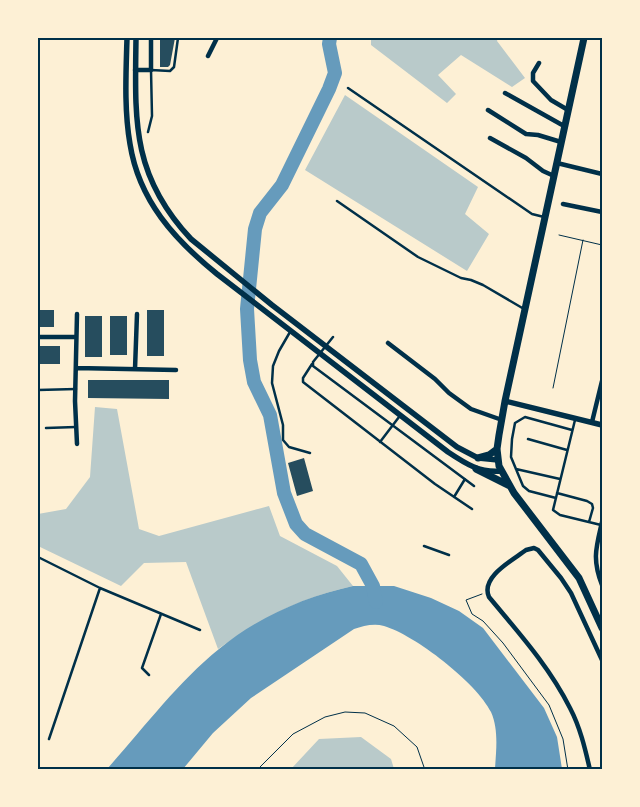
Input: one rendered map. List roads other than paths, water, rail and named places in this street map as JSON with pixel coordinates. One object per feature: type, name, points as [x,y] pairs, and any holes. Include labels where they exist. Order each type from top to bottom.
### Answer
[{"type":"main road","points":[[584,38],[505,401],[497,449],[501,472],[579,578],[602,628]]},
{"type":"main road","points":[[478,458],[489,455],[497,449]]},
{"type":"main road","points":[[476,469],[509,485]]},
{"type":"street","points":[[126,38],[127,127],[130,146],[144,190],[159,217],[175,236],[190,252],[268,312],[290,332],[448,452],[476,469],[501,472]]},
{"type":"street","points":[[136,38],[137,127],[140,147],[153,186],[167,211],[180,228],[191,240],[225,268],[457,447],[478,458],[498,460]]},
{"type":"street","points":[[136,70],[151,70],[151,38]]},
{"type":"street","points":[[208,56],[217,38]]},
{"type":"street","points":[[539,62],[533,73],[533,81],[551,100],[568,110]]},
{"type":"street","points":[[505,93],[564,126]]},
{"type":"street","points":[[488,110],[526,134],[538,135],[561,142]]},
{"type":"street","points":[[490,138],[526,158],[543,172],[554,176]]},
{"type":"street","points":[[557,164],[602,174]]},
{"type":"street","points":[[563,204],[602,212]]},
{"type":"street","points":[[77,314],[75,401],[77,444]]},
{"type":"street","points":[[135,369],[137,314]]},
{"type":"street","points":[[38,337],[76,337]]},
{"type":"street","points":[[388,343],[471,409],[502,420]]},
{"type":"street","points":[[76,368],[176,370]]},
{"type":"street","points":[[592,422],[602,380]]},
{"type":"street","points":[[505,401],[602,425]]},
{"type":"street","points":[[602,524],[595,561],[602,585]]},
{"type":"street","points":[[590,770],[582,738],[570,707],[544,664],[487,593],[487,584],[494,574],[526,550],[534,548],[538,550],[571,593],[602,660]]},
{"type":"lane","points":[[148,132],[152,116],[151,70],[170,71],[174,66],[178,38]]},
{"type":"lane","points":[[348,88],[532,214],[545,217]]},
{"type":"lane","points":[[337,201],[418,258],[461,278],[483,285],[525,310]]},
{"type":"lane","points":[[290,332],[273,366],[272,382],[283,425],[283,440],[289,447],[310,453]]},
{"type":"lane","points":[[333,337],[302,378],[303,382],[380,442],[472,509]]},
{"type":"lane","points":[[312,364],[474,486]]},
{"type":"lane","points":[[38,390],[76,389]]},
{"type":"lane","points":[[380,442],[400,415]]},
{"type":"lane","points":[[556,498],[529,492],[524,486],[512,457],[512,439],[515,424],[525,417],[572,430]]},
{"type":"lane","points":[[576,418],[553,510],[560,515],[602,524]]},
{"type":"lane","points":[[46,428],[76,426]]},
{"type":"lane","points":[[528,439],[568,450]]},
{"type":"lane","points":[[516,469],[560,479]]},
{"type":"lane","points":[[454,497],[465,479]]},
{"type":"lane","points":[[557,493],[592,504],[593,508],[589,522]]},
{"type":"lane","points":[[424,546],[449,555]]},
{"type":"lane","points":[[38,557],[100,588],[200,630]]},
{"type":"lane","points":[[49,738],[100,588]]},
{"type":"lane","points":[[149,675],[142,668],[161,614]]},
{"type":"water","points":[[353,586],[394,586],[431,598],[459,611],[483,628],[544,708],[557,737],[562,769],[495,769],[496,741],[494,719],[484,700],[444,661],[397,631],[376,625],[354,629],[251,698],[213,733],[183,769],[107,769],[189,676],[219,649],[250,627],[299,602]]},
{"type":"waterway","points":[[330,38],[329,44],[335,73],[329,89],[282,185],[260,213],[255,229],[247,309],[250,360],[254,382],[270,415],[284,493],[296,524],[305,534],[361,564],[373,586],[376,602]]}]
